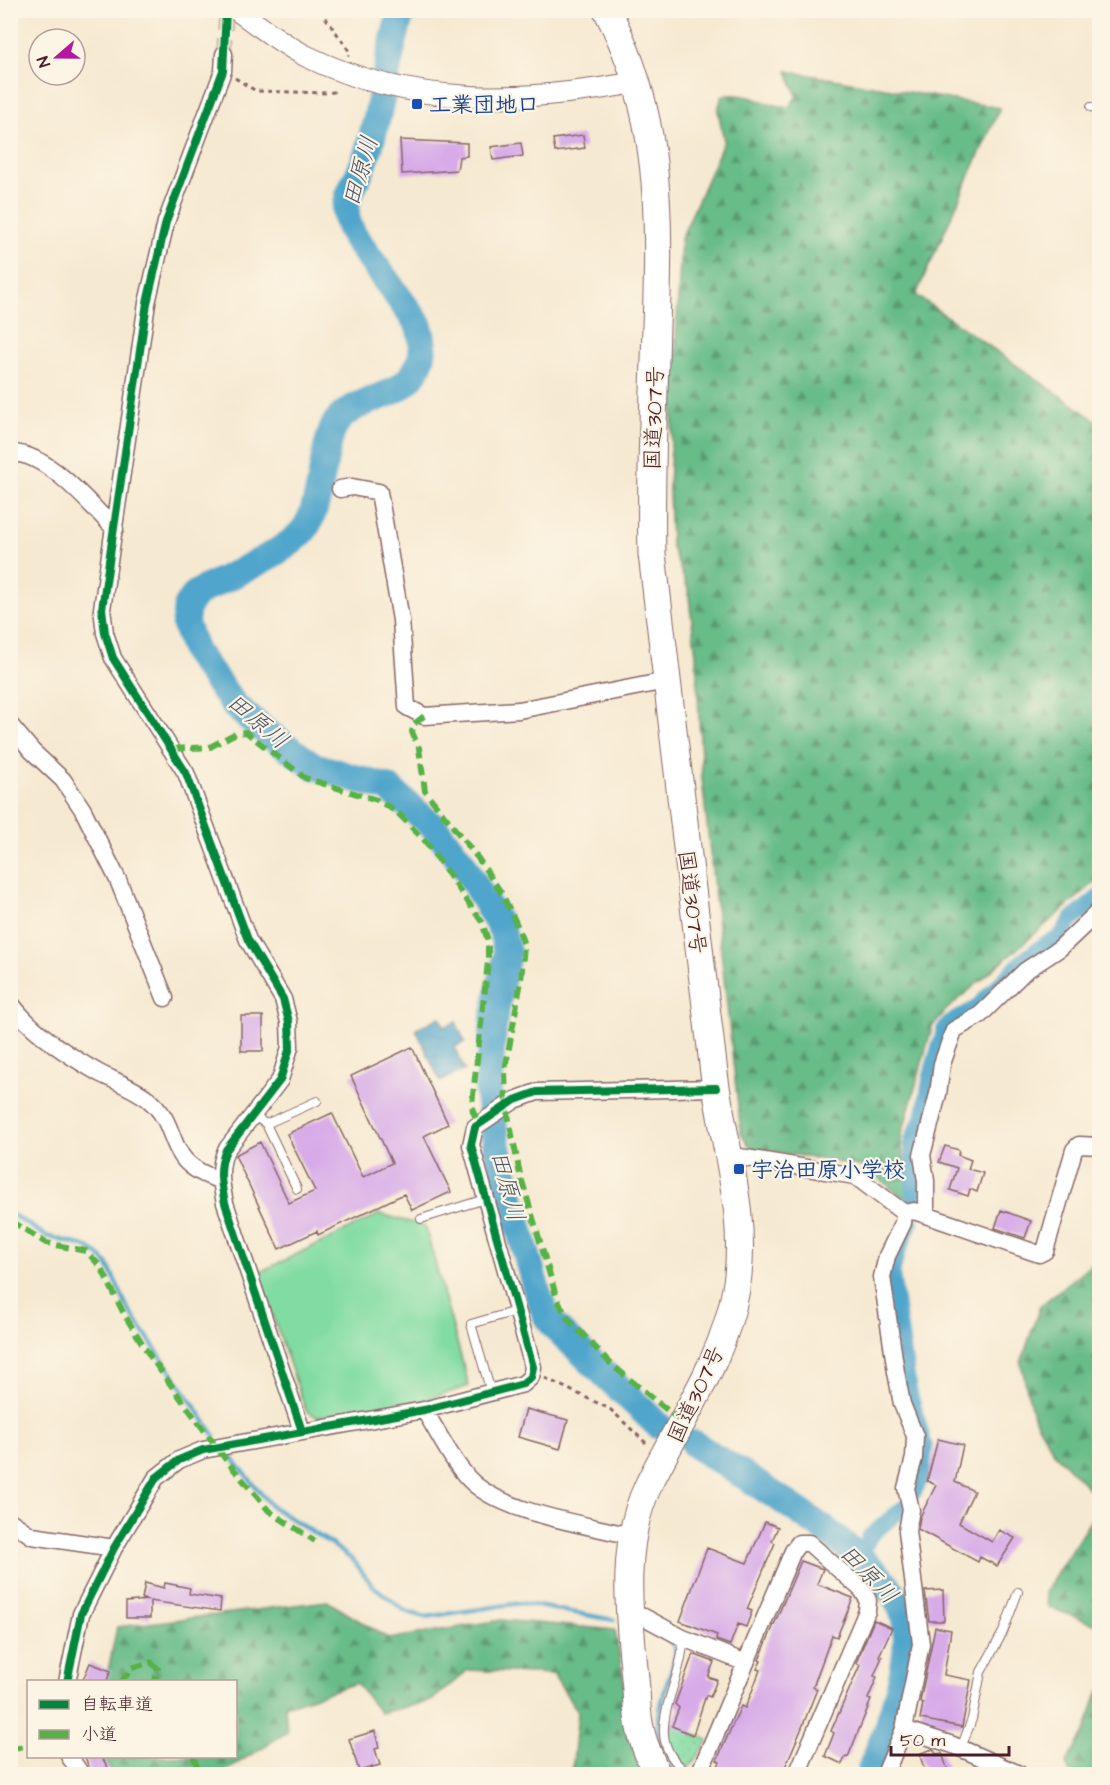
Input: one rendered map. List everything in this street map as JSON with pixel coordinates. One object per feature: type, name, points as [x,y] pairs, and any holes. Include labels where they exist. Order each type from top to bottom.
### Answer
[{"type":"highway","name":"国道307号","points":[[607,10],[638,82],[649,126],[657,183],[658,262],[650,501],[652,554],[716,1088],[739,1236],[736,1290],[725,1329],[688,1414],[647,1488],[631,1536],[629,1615],[640,1731],[657,1774]]},
{"type":"street","points":[[237,10],[303,55],[354,76],[405,90],[439,96],[538,97],[638,82]]},
{"type":"street","points":[[224,62],[166,222],[150,291],[102,609],[105,633],[113,658],[186,773],[248,940],[283,999],[289,1022],[290,1047],[280,1080],[260,1120],[226,1150],[222,1160],[220,1180],[225,1203],[302,1431]]},
{"type":"street","points":[[10,453],[18,452],[38,461],[63,479],[115,530]]},
{"type":"street","points":[[340,489],[352,488],[379,492],[401,620],[407,707],[424,716],[519,710],[666,681]]},
{"type":"street","points":[[10,725],[32,751],[63,780],[83,810],[118,880],[165,998]]},
{"type":"street","points":[[926,1215],[926,1181],[921,1155],[938,1094],[942,1064],[954,1030],[980,1015],[1024,971],[1060,948],[1100,910]]},
{"type":"street","points":[[10,1002],[18,1014],[48,1038],[96,1071],[147,1098],[158,1109],[184,1162],[202,1174],[220,1180]]},
{"type":"street","points":[[67,1680],[81,1614],[114,1548],[156,1478],[179,1460],[203,1450],[424,1410],[523,1384],[533,1372],[470,1141],[472,1132],[481,1121],[527,1095],[547,1091],[716,1088]]},
{"type":"street","points":[[728,1155],[855,1176],[904,1213],[914,1211],[1039,1254],[1045,1251],[1074,1150],[1079,1145],[1100,1146]]},
{"type":"street","points":[[885,1774],[904,1729],[921,1644],[907,1531],[911,1510],[906,1488],[913,1467],[915,1436],[902,1404],[882,1276],[887,1256],[903,1223],[904,1213]]},
{"type":"street","points":[[424,1410],[468,1478],[492,1497],[512,1506],[631,1536]]},
{"type":"street","points":[[11,1524],[32,1536],[114,1548]]},
{"type":"street","points":[[699,1774],[799,1543],[809,1544],[862,1590],[868,1600],[867,1611],[797,1774]]},
{"type":"street","points":[[629,1615],[644,1617],[683,1638],[746,1663]]},
{"type":"street","points":[[904,1729],[961,1748],[1019,1774]]},
{"type":"street","points":[[70,1758],[81,1774]]},
{"type":"lane","points":[[297,1189],[260,1120],[317,1101]]},
{"type":"lane","points":[[421,1219],[485,1199]]},
{"type":"lane","points":[[491,1392],[471,1324],[516,1311]]},
{"type":"lane","points":[[961,1748],[972,1719],[981,1672],[1003,1632],[1018,1592]]},
{"type":"lane","points":[[683,1638],[682,1659],[665,1711],[663,1732],[673,1762],[690,1774]]},
{"type":"path","points":[[224,62],[256,91],[328,93],[340,90],[354,76],[350,52],[320,10]]},
{"type":"path","points":[[533,1372],[610,1409],[663,1460]]},
{"type":"green space","points":[[787,71],[1000,108],[916,295],[1099,423],[1099,879],[946,1010],[932,1027],[901,1138],[908,1201],[864,1167],[750,1147],[741,1133],[702,779],[696,655],[688,589],[671,545],[669,488],[681,239],[724,141],[718,110],[722,96],[739,95],[789,107],[797,96]]},
{"type":"green space","points":[[380,1214],[425,1226],[469,1386],[421,1401],[317,1417],[306,1411],[258,1273]]},
{"type":"green space","points":[[1099,1254],[1099,1626],[1048,1607],[1045,1592],[1096,1512],[1093,1493],[1055,1454],[1033,1416],[1021,1363],[1040,1306],[1096,1261]]},
{"type":"green space","points":[[327,1601],[389,1639],[501,1620],[615,1630],[639,1767],[644,1774],[572,1774],[578,1712],[553,1674],[468,1670],[431,1701],[380,1713],[356,1683],[285,1706],[287,1732],[225,1771],[225,1774],[113,1774],[105,1758],[237,1758],[237,1680],[106,1680],[117,1627]]},
{"type":"green space","points":[[1099,1690],[1099,1774],[1070,1774],[1066,1763],[1085,1731]]},
{"type":"green space","points":[[669,1723],[708,1740],[688,1768],[674,1753],[668,1742]]},
{"type":"water","points":[[440,1017],[444,1027],[456,1022],[465,1042],[454,1047],[465,1070],[440,1081],[416,1029]]},
{"type":"building","points":[[583,135],[585,148],[555,152],[553,139]]},
{"type":"building","points":[[400,140],[467,143],[467,156],[459,157],[457,170],[402,174]]},
{"type":"building","points":[[521,143],[523,156],[493,160],[491,147]]},
{"type":"building","points":[[241,1016],[263,1016],[263,1051],[241,1051]]},
{"type":"building","points":[[412,1047],[448,1124],[424,1136],[451,1192],[412,1210],[404,1194],[318,1235],[317,1231],[279,1249],[235,1155],[260,1142],[289,1203],[315,1191],[287,1134],[332,1113],[363,1177],[392,1163],[351,1076]]},
{"type":"building","points":[[945,1146],[959,1150],[958,1155],[971,1160],[968,1169],[983,1173],[977,1192],[970,1189],[968,1196],[950,1190],[957,1168],[939,1162]]},
{"type":"building","points":[[1001,1210],[1031,1221],[1025,1238],[995,1228]]},
{"type":"building","points":[[526,1409],[568,1420],[560,1449],[518,1437]]},
{"type":"building","points":[[938,1439],[963,1445],[955,1482],[974,1491],[959,1523],[992,1542],[999,1530],[1015,1538],[997,1566],[980,1557],[978,1562],[918,1529],[920,1517],[936,1485],[927,1481]]},
{"type":"building","points":[[765,1522],[778,1527],[772,1541],[775,1543],[747,1609],[752,1611],[746,1627],[738,1624],[730,1645],[716,1640],[717,1635],[680,1621],[707,1548],[747,1563]]},
{"type":"building","points":[[801,1561],[823,1569],[817,1584],[853,1598],[837,1637],[832,1635],[813,1687],[817,1689],[801,1730],[782,1774],[714,1774],[720,1762],[717,1760],[741,1706],[745,1708],[751,1694],[760,1670],[757,1669],[761,1661],[759,1660]]},
{"type":"building","points":[[145,1583],[164,1588],[165,1583],[190,1588],[189,1594],[221,1599],[220,1611],[150,1601],[150,1618],[126,1618],[126,1602],[148,1600],[142,1599]]},
{"type":"building","points":[[943,1590],[944,1621],[929,1621],[925,1591]]},
{"type":"building","points":[[874,1620],[892,1628],[879,1656],[882,1657],[874,1676],[877,1677],[868,1699],[871,1700],[848,1757],[846,1756],[842,1764],[825,1756],[834,1733],[831,1731],[860,1665],[856,1663]]},
{"type":"building","points":[[935,1627],[951,1630],[944,1675],[971,1680],[962,1727],[920,1719],[923,1703],[920,1702]]},
{"type":"building","points":[[693,1654],[714,1662],[708,1677],[717,1680],[710,1697],[706,1695],[693,1735],[672,1726],[679,1708],[675,1704]]},
{"type":"building","points":[[90,1663],[111,1671],[107,1680],[83,1680]]},
{"type":"building","points":[[375,1731],[379,1748],[375,1749],[380,1765],[359,1771],[349,1739]]},
{"type":"building","points":[[933,1749],[936,1754],[942,1753],[949,1774],[926,1774],[920,1756],[921,1753]]},
{"type":"building","points":[[86,1758],[102,1758],[112,1774],[91,1774]]},
{"type":"waterway","name":"田原川","points":[[402,10],[371,142],[348,198],[346,216],[355,238],[418,324],[423,344],[421,359],[412,376],[404,384],[349,411],[333,427],[312,515],[298,536],[272,555],[197,593],[187,605],[185,623],[195,652],[235,706],[267,733],[314,766],[388,788],[435,828],[462,862],[502,930],[507,953],[494,1018],[488,1090],[497,1148],[537,1292],[546,1315],[555,1327],[658,1425]]},
{"type":"waterway","points":[[914,1201],[912,1140],[924,1114],[931,1075],[944,1030],[949,1023],[975,1009],[1022,961],[1045,944],[1059,938],[1071,920],[1100,896]]},
{"type":"waterway","points":[[10,1213],[46,1236],[85,1246],[98,1254],[108,1265],[128,1309],[215,1436]]},
{"type":"waterway","points":[[911,1222],[897,1253],[892,1274],[909,1390],[925,1448],[921,1478],[914,1492]]},
{"type":"waterway","name":"田原川","points":[[694,1444],[776,1496],[839,1540],[866,1563],[887,1586],[901,1607],[906,1625],[904,1668],[892,1715],[869,1774]]},
{"type":"waterway","points":[[230,1455],[271,1506],[354,1561],[372,1585],[405,1611],[425,1617],[521,1603],[614,1620]]},
{"type":"waterway","points":[[859,1559],[870,1536],[903,1508]]},
{"type":"waterway","points":[[645,1628],[657,1632]]},
{"type":"waterway","points":[[670,1638],[676,1652],[659,1715],[658,1731],[660,1747],[666,1761],[678,1774]]},
{"type":"tunnel","points":[[224,54],[226,10]]},
{"type":"marked path","points":[[424,716],[414,724],[412,732],[419,748],[425,791],[477,857],[502,894],[524,945],[521,981],[505,1070],[506,1105],[520,1174],[557,1299],[568,1319],[612,1365],[683,1423]]},
{"type":"marked path","points":[[173,749],[210,747],[236,733],[246,732],[305,778],[377,800],[397,812],[426,842],[482,922],[488,941],[488,962],[472,1104],[473,1112],[479,1122]]},
{"type":"marked path","points":[[10,1220],[46,1243],[86,1251],[101,1267],[124,1314],[152,1359],[226,1460],[269,1511],[315,1541]]},
{"type":"marked path","points":[[123,1680],[132,1668],[151,1662],[158,1669],[155,1680]]},
{"type":"marked path","points":[[10,1749],[27,1745]]},
{"type":"marked path","points":[[194,1758],[200,1774]]},
{"type":"cycle path","points":[[226,10],[223,71],[166,222],[147,303],[102,609],[105,633],[113,658],[186,773],[248,940],[283,999],[289,1022],[290,1047],[280,1080],[226,1150],[221,1176],[225,1203],[302,1431]]},
{"type":"cycle path","points":[[67,1680],[81,1614],[114,1548],[156,1478],[179,1460],[203,1450],[424,1410],[523,1384],[531,1377],[533,1367],[471,1145],[475,1127],[515,1100],[537,1092],[716,1088]]},
{"type":"place","name":"工業団地口","points":[[417,104]]},
{"type":"place","name":"宇治田原小学校","points":[[739,1169]]}]
